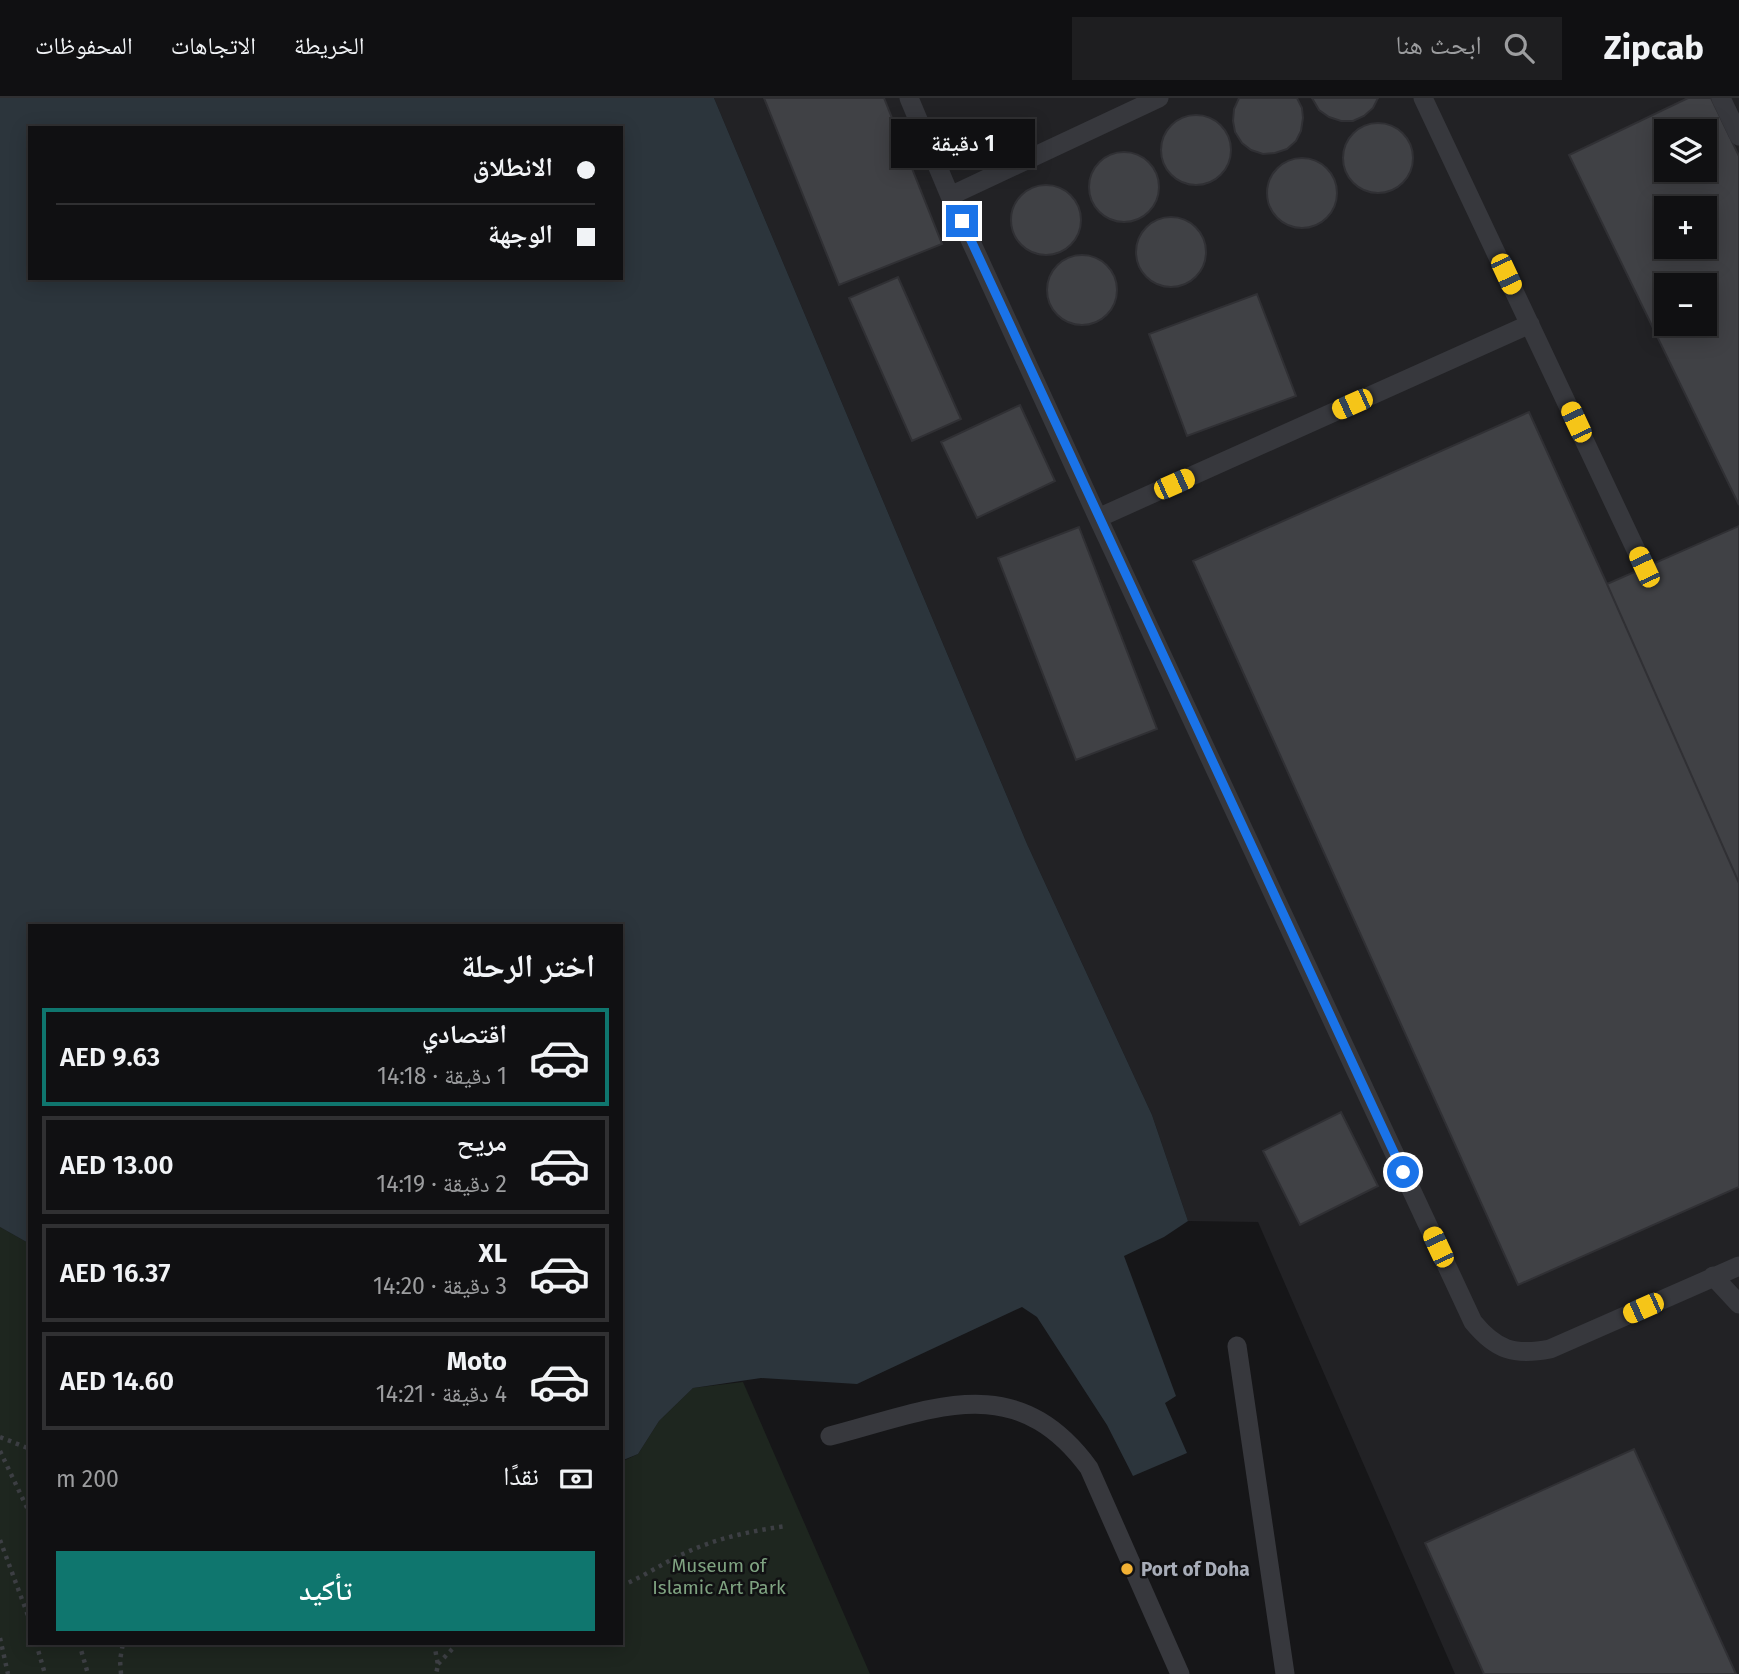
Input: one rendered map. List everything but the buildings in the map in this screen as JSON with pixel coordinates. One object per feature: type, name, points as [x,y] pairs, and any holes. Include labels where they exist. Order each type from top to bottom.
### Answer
[{"type":"lane","points":[[909,98],[950,196],[1098,518],[1473,1322],[1487,1339],[1506,1350],[1528,1353],[1550,1349],[1739,1266]]},
{"type":"lane","points":[[950,196],[1159,98]]},
{"type":"lane","points":[[1423,98],[1644,567]]},
{"type":"lane","points":[[1721,98],[1739,136]]},
{"type":"lane","points":[[1098,518],[1530,324]]},
{"type":"lane","points":[[1713,1276],[1739,1304]]},
{"type":"lane","points":[[1237,1346],[1285,1674]]},
{"type":"lane","points":[[830,1436],[937,1408],[986,1403],[1023,1412],[1056,1430],[1074,1448],[1088,1468],[1180,1674]]},
{"type":"path","points":[[0,1437],[28,1448]]},
{"type":"path","points":[[0,1451],[28,1510]]},
{"type":"path","points":[[623,1585],[688,1551],[723,1538],[786,1526]]},
{"type":"path","points":[[0,1540],[28,1616]]},
{"type":"path","points":[[0,1638],[8,1674]]},
{"type":"path","points":[[37,1645],[45,1674]]},
{"type":"path","points":[[80,1645],[88,1674]]},
{"type":"path","points":[[121,1674],[123,1645]]},
{"type":"path","points":[[434,1645],[438,1665],[436,1674]]},
{"type":"path","points":[[438,1665],[456,1645]]},
{"type":"shaded area","points":[[0,98],[714,98],[1027,844],[1152,1115],[1188,1221],[1164,1237],[1124,1256],[1176,1396],[1165,1403],[1187,1453],[1133,1476],[1107,1425],[1037,1317],[1022,1307],[857,1384],[761,1378],[693,1388],[659,1421],[638,1454],[623,1460],[623,924],[28,924],[28,1243],[0,1227]]},
{"type":"shaded area","points":[[714,98],[1739,98],[1739,1674],[1455,1674],[1258,1222],[1188,1221],[1152,1115],[1027,844]]},
{"type":"green space","name":"Museum of Islamic Art Park","points":[[0,1227],[28,1243],[28,1645],[623,1645],[623,1461],[638,1454],[659,1421],[693,1388],[743,1382],[870,1674],[0,1674]]},
{"type":"place","name":"Port of Doha","points":[[1127,1569]]},
{"type":"route","points":[[962,221],[1403,1172]]}]
